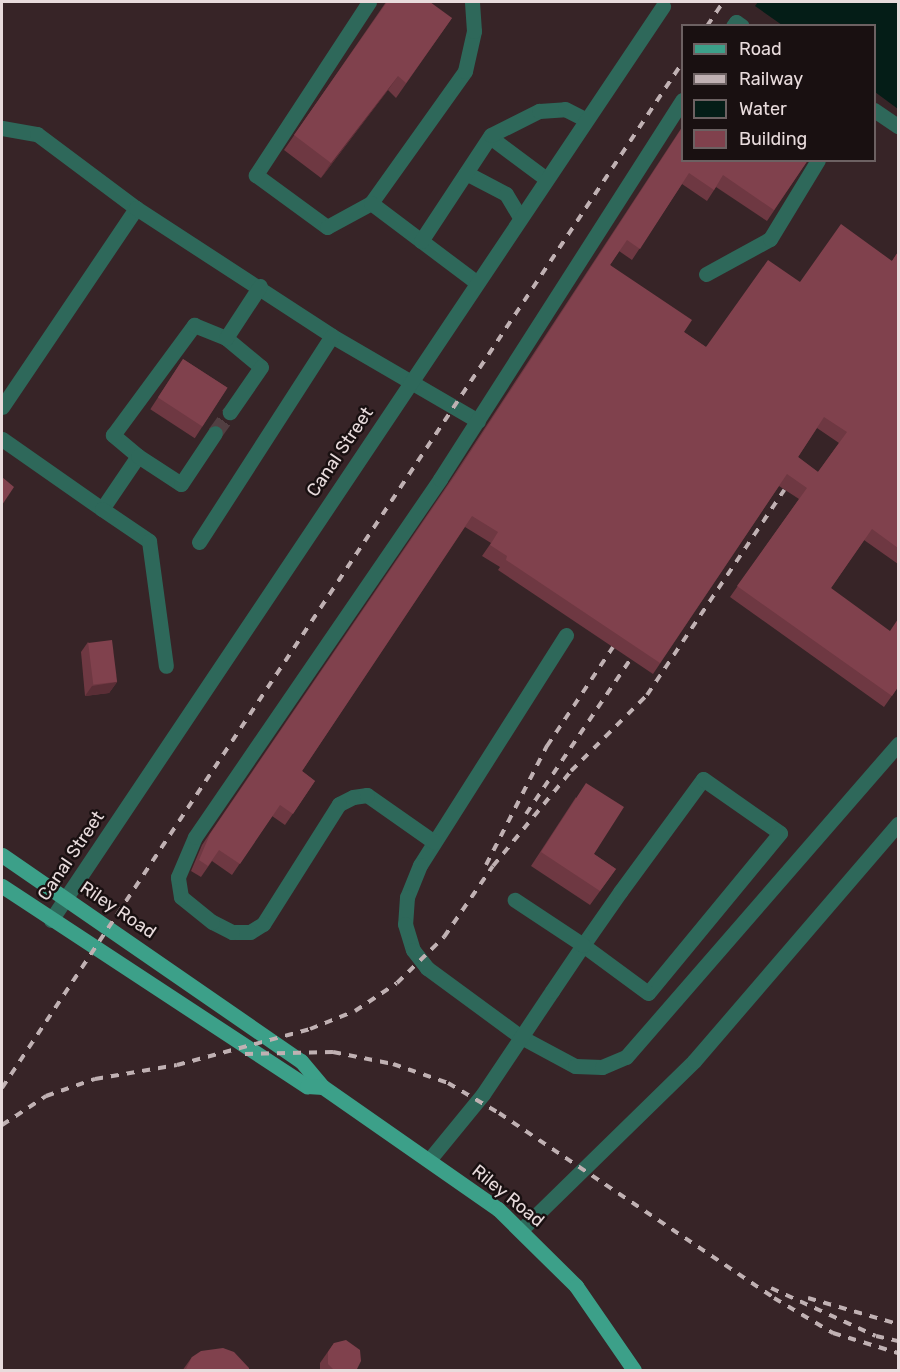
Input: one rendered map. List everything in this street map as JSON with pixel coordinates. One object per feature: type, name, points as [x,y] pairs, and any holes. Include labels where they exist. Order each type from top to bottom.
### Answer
[{"type":"main road","name":"Riley Road","points":[[2,855],[301,1061],[323,1087],[482,1196],[521,1230],[576,1286],[634,1371]]},
{"type":"main road","name":"Riley Road","points":[[2,886],[307,1086],[323,1087]]},
{"type":"street","points":[[369,2],[256,175],[327,227],[371,203],[465,71],[474,31],[472,2]]},
{"type":"street","name":"Canal Street","points":[[51,920],[545,178],[663,6]]},
{"type":"street","points":[[434,842],[367,795],[353,797],[339,804],[263,924],[250,932],[232,932],[212,922],[181,897],[177,877],[195,837],[478,421],[681,102]]},
{"type":"street","points":[[421,241],[490,137],[510,122],[539,111],[565,109],[585,119]]},
{"type":"street","points":[[876,112],[898,126]]},
{"type":"street","points":[[2,128],[37,134],[136,208],[260,286],[332,336],[478,421]]},
{"type":"street","points":[[490,137],[545,178]]},
{"type":"street","points":[[706,274],[770,240],[817,162]]},
{"type":"street","points":[[466,173],[506,194],[520,217]]},
{"type":"street","points":[[371,203],[476,282]]},
{"type":"street","points":[[2,407],[136,208]]},
{"type":"street","points":[[225,338],[260,286]]},
{"type":"street","points":[[215,433],[181,484],[138,456],[113,435],[194,325],[225,338],[261,367],[230,412]]},
{"type":"street","points":[[200,542],[332,336]]},
{"type":"street","points":[[2,438],[149,541],[166,666]]},
{"type":"street","points":[[102,509],[138,456]]},
{"type":"street","points":[[566,635],[434,842],[407,897],[405,924],[413,950],[427,968],[521,1037],[575,1066],[602,1067],[626,1058],[898,744]]},
{"type":"street","points":[[429,1160],[483,1094],[583,945],[703,779],[780,833],[648,993],[583,945],[515,900]]},
{"type":"street","points":[[521,1230],[694,1061],[898,824]]},
{"type":"water","points":[[758,2],[898,2],[898,109],[876,93],[876,24],[781,24],[755,6]]},
{"type":"building","points":[[387,2],[430,2],[452,18],[406,83],[398,76],[331,163],[294,135]]},
{"type":"building","points":[[681,130],[681,162],[807,162],[774,210],[723,175],[714,190],[689,173],[640,249],[627,240],[610,265],[692,320],[684,332],[706,347],[768,260],[800,282],[841,224],[892,261],[898,252],[898,548],[872,529],[831,588],[890,631],[898,619],[898,687],[892,696],[737,586],[807,488],[787,474],[660,663],[506,560],[507,556],[490,545],[498,532],[472,516],[302,771],[315,781],[293,814],[280,805],[240,864],[219,850],[208,866],[199,860],[210,834],[456,474]],"holes":[[[824,417],[847,432],[818,472],[798,457]]]},
{"type":"building","points":[[183,359],[227,388],[202,426],[158,398]]},
{"type":"building","points":[[2,477],[14,487],[2,505]]},
{"type":"building","points":[[112,640],[117,682],[93,685],[88,643]]},
{"type":"building","points":[[586,783],[624,807],[594,854],[616,869],[600,891],[541,852]]},
{"type":"building","points":[[346,1340],[360,1350],[361,1361],[356,1371],[335,1371],[328,1364],[328,1352],[334,1343]]},
{"type":"building","points":[[223,1348],[234,1352],[249,1368],[249,1371],[185,1371],[192,1357],[201,1351]]},
{"type":"tunnel","points":[[215,433],[230,412]]},
{"type":"railway","points":[[708,24],[723,2]]},
{"type":"railway","points":[[2,1088],[681,65]]},
{"type":"railway","points":[[2,1125],[46,1096],[95,1079],[177,1065],[310,1029],[355,1011],[397,983],[444,937],[493,866],[571,771],[647,695],[784,490]]},
{"type":"railway","points":[[486,865],[547,746],[613,647]]},
{"type":"railway","points":[[526,814],[630,660]]},
{"type":"railway","points":[[245,1054],[333,1052],[393,1064],[448,1083],[499,1113],[774,1298],[833,1333],[898,1353]]},
{"type":"railway","points":[[771,1288],[876,1336],[898,1341]]},
{"type":"railway","points":[[808,1298],[898,1324]]}]
